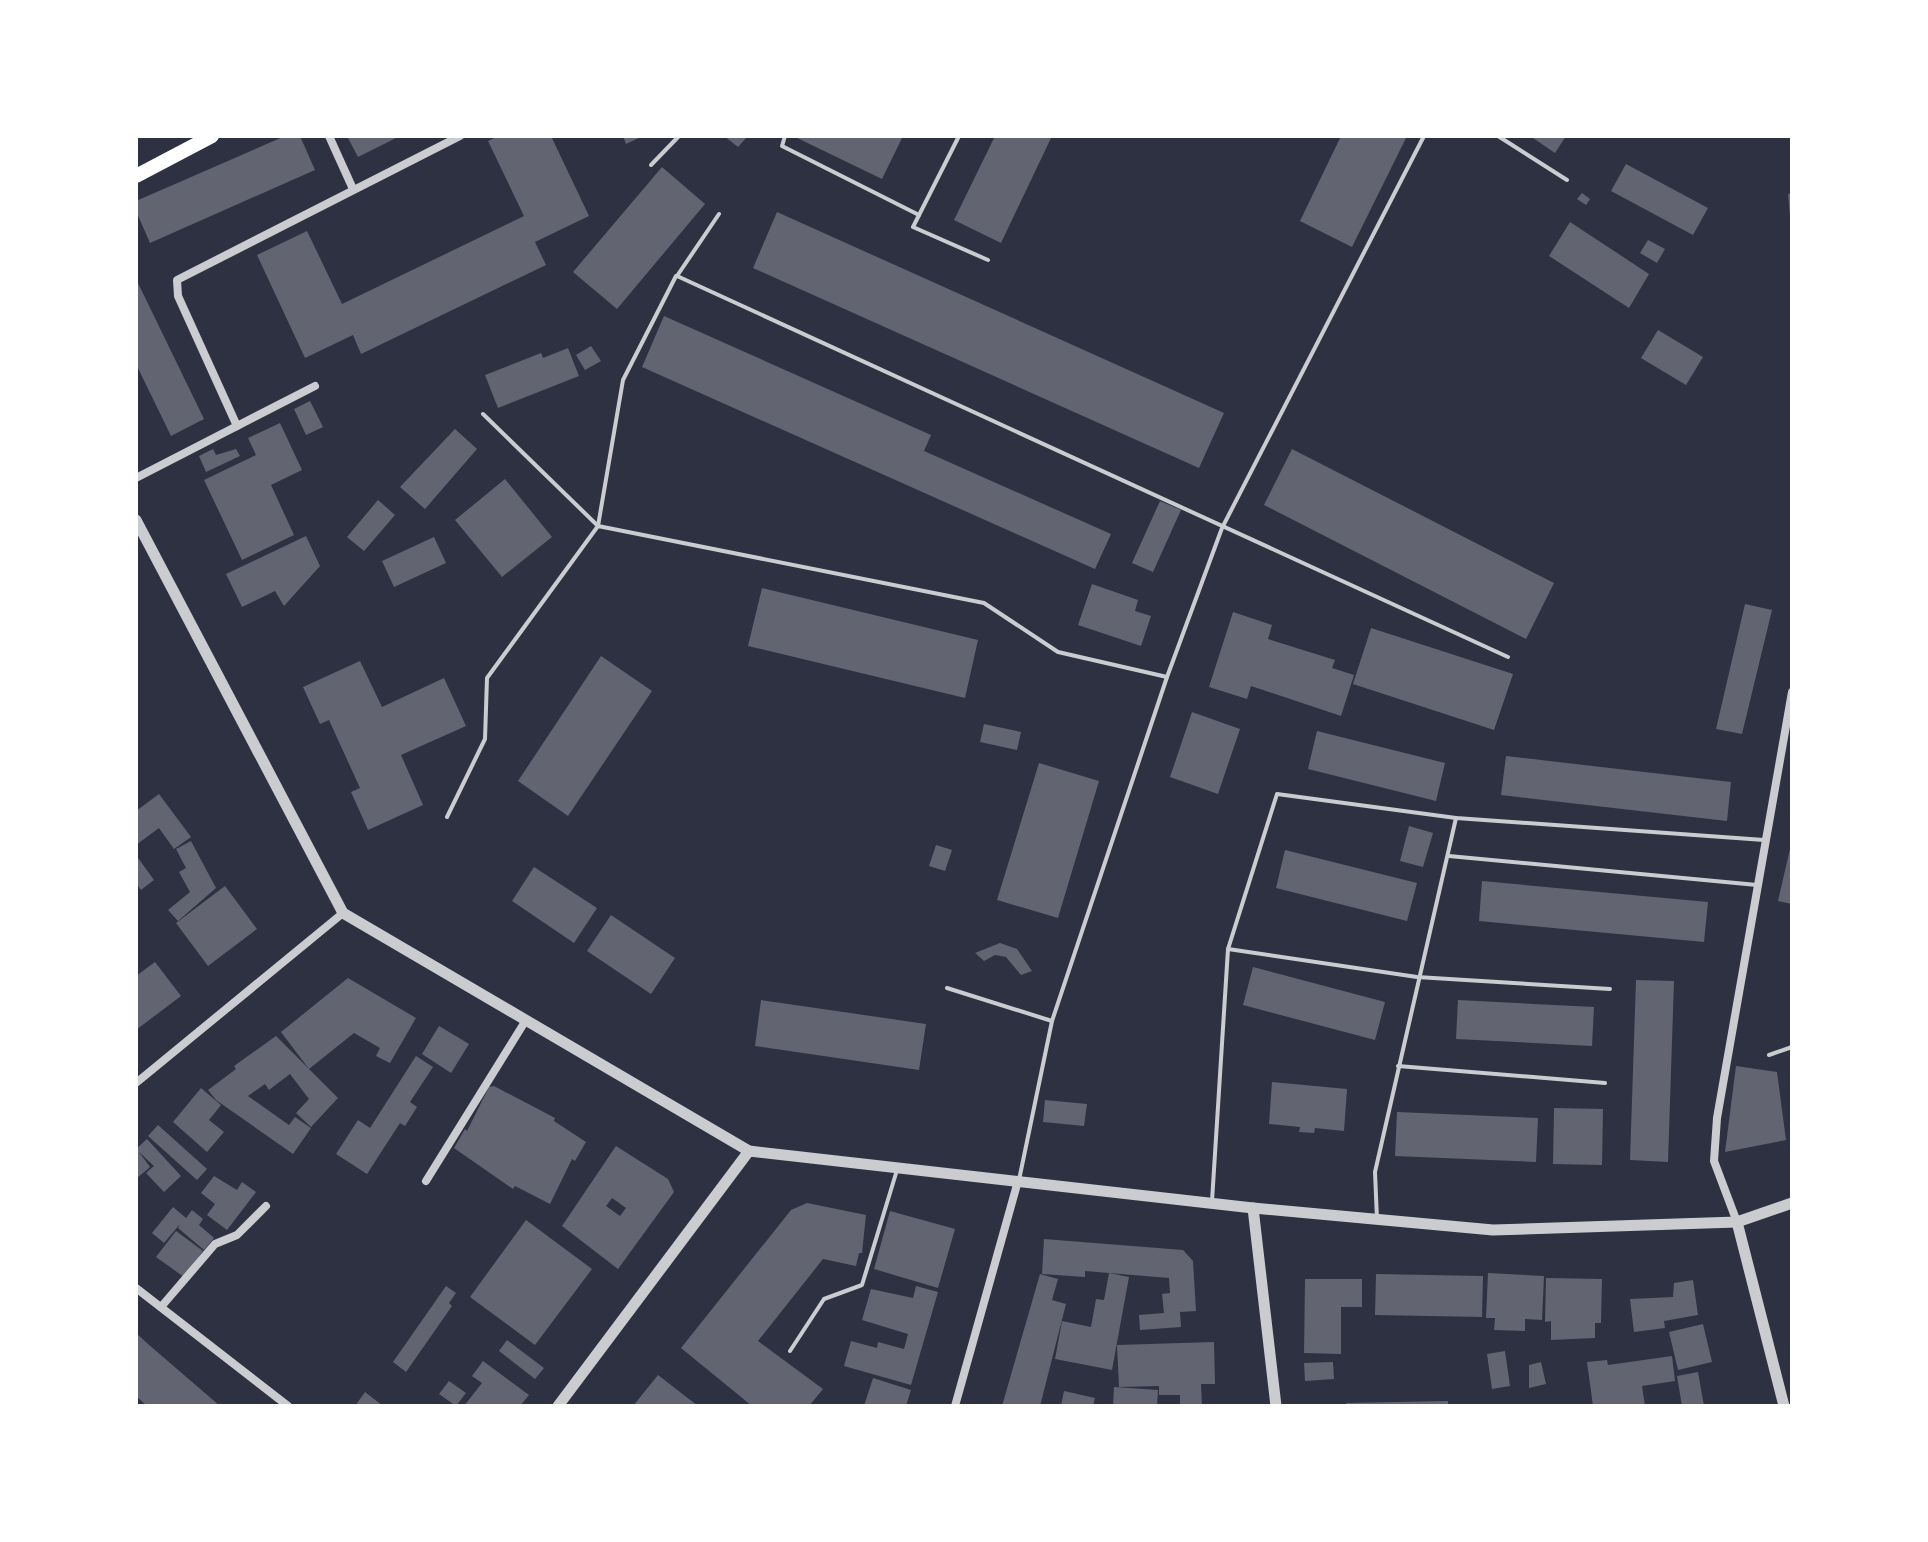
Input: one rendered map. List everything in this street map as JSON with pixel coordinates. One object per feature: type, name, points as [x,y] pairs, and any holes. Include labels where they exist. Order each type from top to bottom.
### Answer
[{"type":"main road","points":[[136,176],[212,136]]},
{"type":"street","points":[[329,136],[353,189]]},
{"type":"street","points":[[237,426],[178,296],[177,280],[460,136]]},
{"type":"street","points":[[136,478],[315,386]]},
{"type":"street","points":[[136,520],[343,913],[749,1151],[1253,1208],[1493,1230],[1737,1222],[1792,1203]]},
{"type":"street","points":[[1784,1406],[1737,1222],[1714,1161],[1764,840],[1792,692]]},
{"type":"street","points":[[136,1083],[343,913]]},
{"type":"street","points":[[426,1181],[526,1020]]},
{"type":"street","points":[[558,1406],[749,1151]]},
{"type":"street","points":[[955,1406],[1018,1181]]},
{"type":"street","points":[[161,1307],[215,1244],[237,1235],[266,1206]]},
{"type":"street","points":[[1253,1208],[1276,1406]]},
{"type":"street","points":[[136,1288],[288,1406]]},
{"type":"lane","points":[[651,165],[679,136]]},
{"type":"lane","points":[[785,136],[782,146],[919,215]]},
{"type":"lane","points":[[959,136],[913,227],[988,260]]},
{"type":"lane","points":[[1018,1181],[1052,1021],[1167,677],[1222,528],[1424,136]]},
{"type":"lane","points":[[1498,136],[1567,180]]},
{"type":"lane","points":[[447,817],[485,739],[487,678],[598,526],[623,380],[677,276],[719,214]]},
{"type":"lane","points":[[677,276],[1508,657]]},
{"type":"lane","points":[[483,414],[598,526],[984,603],[1058,652],[1167,677]]},
{"type":"lane","points":[[1212,1203],[1228,949],[1277,794],[1456,818],[1764,840]]},
{"type":"lane","points":[[1377,1219],[1375,1172],[1417,977],[1456,818]]},
{"type":"lane","points":[[1447,856],[1757,885]]},
{"type":"lane","points":[[1228,949],[1417,977],[1610,989]]},
{"type":"lane","points":[[947,988],[1052,1021]]},
{"type":"lane","points":[[1769,1055],[1792,1047]]},
{"type":"lane","points":[[1398,1066],[1605,1083]]},
{"type":"lane","points":[[790,1351],[824,1299],[862,1285],[897,1168]]},
{"type":"building","points":[[285,136],[300,136],[315,170],[150,243],[136,211],[136,201]]},
{"type":"building","points":[[347,136],[400,136],[358,157]]},
{"type":"building","points":[[498,136],[551,136],[589,216],[535,242],[546,265],[361,354],[353,335],[305,358],[257,255],[307,231],[342,304],[524,216],[488,141]]},
{"type":"building","points":[[623,136],[643,136],[626,144]]},
{"type":"building","points":[[724,136],[748,136],[738,147]]},
{"type":"building","points":[[793,136],[903,136],[882,179]]},
{"type":"building","points":[[995,136],[1052,136],[1001,243],[954,220]]},
{"type":"building","points":[[1341,136],[1407,136],[1352,247],[1300,221]]},
{"type":"building","points":[[1530,136],[1566,136],[1555,153]]},
{"type":"building","points":[[1626,164],[1708,208],[1693,235],[1611,191]]},
{"type":"building","points":[[662,167],[705,204],[617,309],[573,272]]},
{"type":"building","points":[[1582,193],[1590,199],[1586,205],[1577,199]]},
{"type":"building","points":[[1792,193],[1792,216],[1790,216],[1788,194]]},
{"type":"building","points":[[777,212],[1224,413],[1199,468],[753,268]]},
{"type":"building","points":[[1570,222],[1649,274],[1629,308],[1549,256]]},
{"type":"building","points":[[1648,240],[1665,249],[1657,263],[1640,253]]},
{"type":"building","points":[[136,279],[204,419],[171,436],[136,364]]},
{"type":"building","points":[[664,316],[931,435],[924,451],[1111,534],[1095,569],[642,367]]},
{"type":"building","points":[[1658,330],[1703,357],[1686,385],[1641,358]]},
{"type":"building","points":[[591,346],[601,361],[585,370],[576,355]]},
{"type":"building","points":[[568,348],[579,376],[498,408],[485,375],[541,353],[543,358]]},
{"type":"building","points":[[310,401],[323,427],[306,435],[294,409]]},
{"type":"building","points":[[280,423],[302,470],[271,485],[294,535],[242,560],[204,480],[256,455],[248,438]]},
{"type":"building","points":[[455,429],[477,449],[425,509],[400,487]]},
{"type":"building","points":[[213,449],[216,455],[236,449],[240,456],[206,472],[199,456]]},
{"type":"building","points":[[1292,449],[1554,583],[1526,639],[1264,505]]},
{"type":"building","points":[[505,479],[552,537],[502,577],[455,520]]},
{"type":"building","points":[[378,500],[395,515],[364,551],[347,537]]},
{"type":"building","points":[[1160,501],[1181,510],[1153,572],[1132,563]]},
{"type":"building","points":[[306,536],[320,566],[284,606],[275,591],[242,607],[226,574]]},
{"type":"building","points":[[434,537],[446,563],[394,587],[382,561]]},
{"type":"building","points":[[1092,584],[1138,600],[1135,611],[1151,616],[1141,646],[1078,625]]},
{"type":"building","points":[[762,588],[978,640],[965,698],[748,646]]},
{"type":"building","points":[[1745,604],[1772,610],[1742,734],[1716,729]]},
{"type":"building","points":[[1233,612],[1272,625],[1268,639],[1335,660],[1332,668],[1354,675],[1341,716],[1251,686],[1247,699],[1209,687]]},
{"type":"building","points":[[1371,628],[1513,674],[1494,730],[1353,684]]},
{"type":"building","points":[[601,656],[652,691],[568,816],[518,781]]},
{"type":"building","points":[[360,661],[382,707],[444,678],[466,726],[401,755],[423,805],[368,830],[351,792],[360,788],[329,720],[320,724],[303,687]]},
{"type":"building","points":[[1192,712],[1240,729],[1218,794],[1170,777]]},
{"type":"building","points":[[984,724],[1021,732],[1017,750],[980,742]]},
{"type":"building","points":[[1317,731],[1445,763],[1436,801],[1308,769]]},
{"type":"building","points":[[1506,756],[1731,782],[1727,821],[1501,795]]},
{"type":"building","points":[[1039,763],[1099,781],[1058,918],[997,900]]},
{"type":"building","points":[[159,794],[191,837],[174,849],[159,828],[136,845],[136,811]]},
{"type":"building","points":[[1409,826],[1433,833],[1423,867],[1400,861]]},
{"type":"building","points":[[1792,840],[1792,904],[1778,901]]},
{"type":"building","points":[[191,841],[216,888],[178,921],[168,910],[190,892],[179,872],[186,868],[176,849]]},
{"type":"building","points":[[936,845],[952,850],[945,871],[929,866]]},
{"type":"building","points":[[1285,850],[1417,883],[1407,921],[1276,888]]},
{"type":"building","points":[[136,855],[154,880],[141,890],[136,883]]},
{"type":"building","points":[[534,867],[597,908],[574,943],[512,901]]},
{"type":"building","points":[[1482,881],[1708,902],[1704,942],[1479,921]]},
{"type":"building","points":[[225,886],[257,929],[208,966],[176,923]]},
{"type":"building","points":[[611,915],[675,958],[651,994],[587,951]]},
{"type":"building","points":[[1000,943],[1017,949],[1032,971],[1021,975],[1006,957],[995,955],[984,961],[975,953]]},
{"type":"building","points":[[155,962],[181,996],[136,1030],[136,976]]},
{"type":"building","points":[[1253,967],[1385,1002],[1375,1040],[1243,1005]]},
{"type":"building","points":[[348,978],[416,1018],[390,1063],[376,1056],[380,1048],[354,1033],[309,1069],[281,1032]]},
{"type":"building","points":[[1636,980],[1674,981],[1668,1162],[1630,1160]]},
{"type":"building","points":[[761,1000],[926,1024],[919,1070],[755,1046]]},
{"type":"building","points":[[1458,1000],[1594,1007],[1592,1046],[1456,1039]]},
{"type":"building","points":[[439,1026],[469,1044],[451,1073],[422,1054]]},
{"type":"building","points":[[276,1036],[338,1098],[311,1127],[296,1113],[309,1099],[290,1074],[269,1090],[265,1084],[248,1096],[289,1125],[295,1117],[311,1128],[293,1154],[216,1100],[208,1090],[236,1069],[234,1066]]},
{"type":"building","points":[[416,1056],[433,1067],[410,1102],[417,1107],[405,1126],[400,1123],[367,1174],[336,1154],[358,1120],[370,1128]]},
{"type":"building","points":[[1736,1066],[1777,1072],[1786,1140],[1725,1152]]},
{"type":"building","points":[[1272,1082],[1347,1089],[1344,1131],[1315,1128],[1314,1133],[1299,1132],[1300,1127],[1269,1124]]},
{"type":"building","points":[[494,1086],[555,1118],[554,1121],[586,1142],[575,1161],[572,1159],[550,1204],[515,1186],[513,1189],[454,1148],[465,1129],[467,1131],[489,1087]]},
{"type":"building","points":[[201,1088],[221,1105],[209,1120],[224,1132],[207,1152],[173,1122]]},
{"type":"building","points":[[1045,1100],[1087,1104],[1084,1126],[1043,1122]]},
{"type":"building","points":[[1554,1108],[1603,1109],[1602,1165],[1553,1164]]},
{"type":"building","points":[[1397,1112],[1538,1118],[1536,1162],[1395,1156]]},
{"type":"building","points":[[158,1125],[207,1169],[197,1180],[148,1136]]},
{"type":"building","points":[[147,1139],[181,1176],[164,1192],[146,1173],[154,1166],[139,1152],[150,1167],[136,1179],[136,1149]]},
{"type":"building","points":[[616,1146],[668,1179],[674,1192],[618,1269],[562,1226]],"holes":[[[612,1198],[626,1208],[620,1216],[606,1206]]]},
{"type":"building","points":[[214,1176],[237,1190],[242,1182],[256,1192],[227,1230],[207,1215],[215,1204],[201,1193]]},
{"type":"building","points":[[807,1203],[866,1215],[862,1253],[859,1253],[856,1266],[823,1259],[758,1341],[823,1389],[809,1406],[752,1406],[681,1348],[791,1210]]},
{"type":"building","points":[[173,1207],[186,1218],[192,1210],[203,1219],[199,1225],[214,1238],[204,1250],[178,1228],[180,1224],[164,1243],[152,1233]]},
{"type":"building","points":[[890,1211],[955,1229],[938,1288],[874,1269]]},
{"type":"building","points":[[526,1220],[592,1269],[535,1345],[470,1297]]},
{"type":"building","points":[[176,1231],[203,1251],[184,1277],[156,1257]]},
{"type":"building","points":[[1044,1239],[1183,1250],[1193,1261],[1196,1311],[1180,1312],[1181,1327],[1140,1330],[1139,1315],[1164,1313],[1162,1294],[1170,1293],[1169,1278],[1085,1271],[1085,1277],[1042,1274]]},
{"type":"building","points":[[1109,1273],[1129,1277],[1112,1370],[1055,1359],[1062,1321],[1091,1327],[1096,1299],[1104,1300]]},
{"type":"building","points":[[1488,1273],[1544,1276],[1542,1320],[1525,1319],[1525,1331],[1494,1330],[1495,1318],[1486,1318]]},
{"type":"building","points":[[1040,1274],[1058,1279],[1052,1300],[1066,1304],[1040,1406],[1002,1406]]},
{"type":"building","points":[[1376,1274],[1483,1276],[1482,1317],[1375,1315]]},
{"type":"building","points":[[1546,1278],[1602,1279],[1601,1323],[1595,1323],[1595,1338],[1551,1340],[1551,1321],[1545,1322]]},
{"type":"building","points":[[1305,1279],[1362,1279],[1362,1307],[1341,1307],[1341,1354],[1304,1353]]},
{"type":"building","points":[[1693,1280],[1698,1315],[1664,1321],[1665,1328],[1634,1332],[1630,1299],[1673,1297],[1674,1283]]},
{"type":"building","points":[[446,1286],[456,1293],[449,1303],[452,1306],[406,1372],[393,1362]]},
{"type":"building","points":[[916,1286],[938,1292],[911,1385],[844,1366],[851,1341],[877,1348],[878,1342],[904,1349],[908,1334],[862,1320],[871,1289],[913,1298]]},
{"type":"building","points":[[1703,1324],[1712,1362],[1678,1370],[1669,1332]]},
{"type":"building","points":[[136,1333],[220,1406],[147,1406],[136,1396]]},
{"type":"building","points":[[507,1340],[544,1368],[535,1379],[499,1351]]},
{"type":"building","points":[[1214,1342],[1215,1384],[1201,1384],[1202,1406],[1180,1406],[1180,1395],[1159,1395],[1159,1386],[1119,1387],[1117,1345]]},
{"type":"building","points":[[1505,1351],[1510,1386],[1492,1389],[1487,1354]]},
{"type":"building","points":[[1672,1356],[1675,1381],[1642,1386],[1645,1406],[1593,1406],[1587,1362],[1607,1360],[1608,1365]]},
{"type":"building","points":[[483,1361],[529,1395],[520,1406],[464,1406],[482,1383],[472,1376]]},
{"type":"building","points":[[1333,1362],[1334,1379],[1305,1381],[1304,1363]]},
{"type":"building","points":[[1541,1362],[1546,1384],[1529,1388],[1529,1365]]},
{"type":"building","points":[[1698,1372],[1704,1406],[1682,1406],[1677,1376]]},
{"type":"building","points":[[658,1375],[698,1406],[633,1406]]},
{"type":"building","points":[[873,1378],[911,1390],[906,1406],[864,1406]]},
{"type":"building","points":[[449,1381],[466,1393],[456,1406],[439,1394]]},
{"type":"building","points":[[1114,1387],[1158,1390],[1157,1406],[1113,1406]]},
{"type":"building","points":[[1064,1391],[1095,1398],[1093,1406],[1061,1406]]},
{"type":"building","points":[[365,1392],[383,1406],[355,1406]]},
{"type":"building","points":[[1448,1401],[1448,1406],[1346,1406],[1346,1403]]}]
